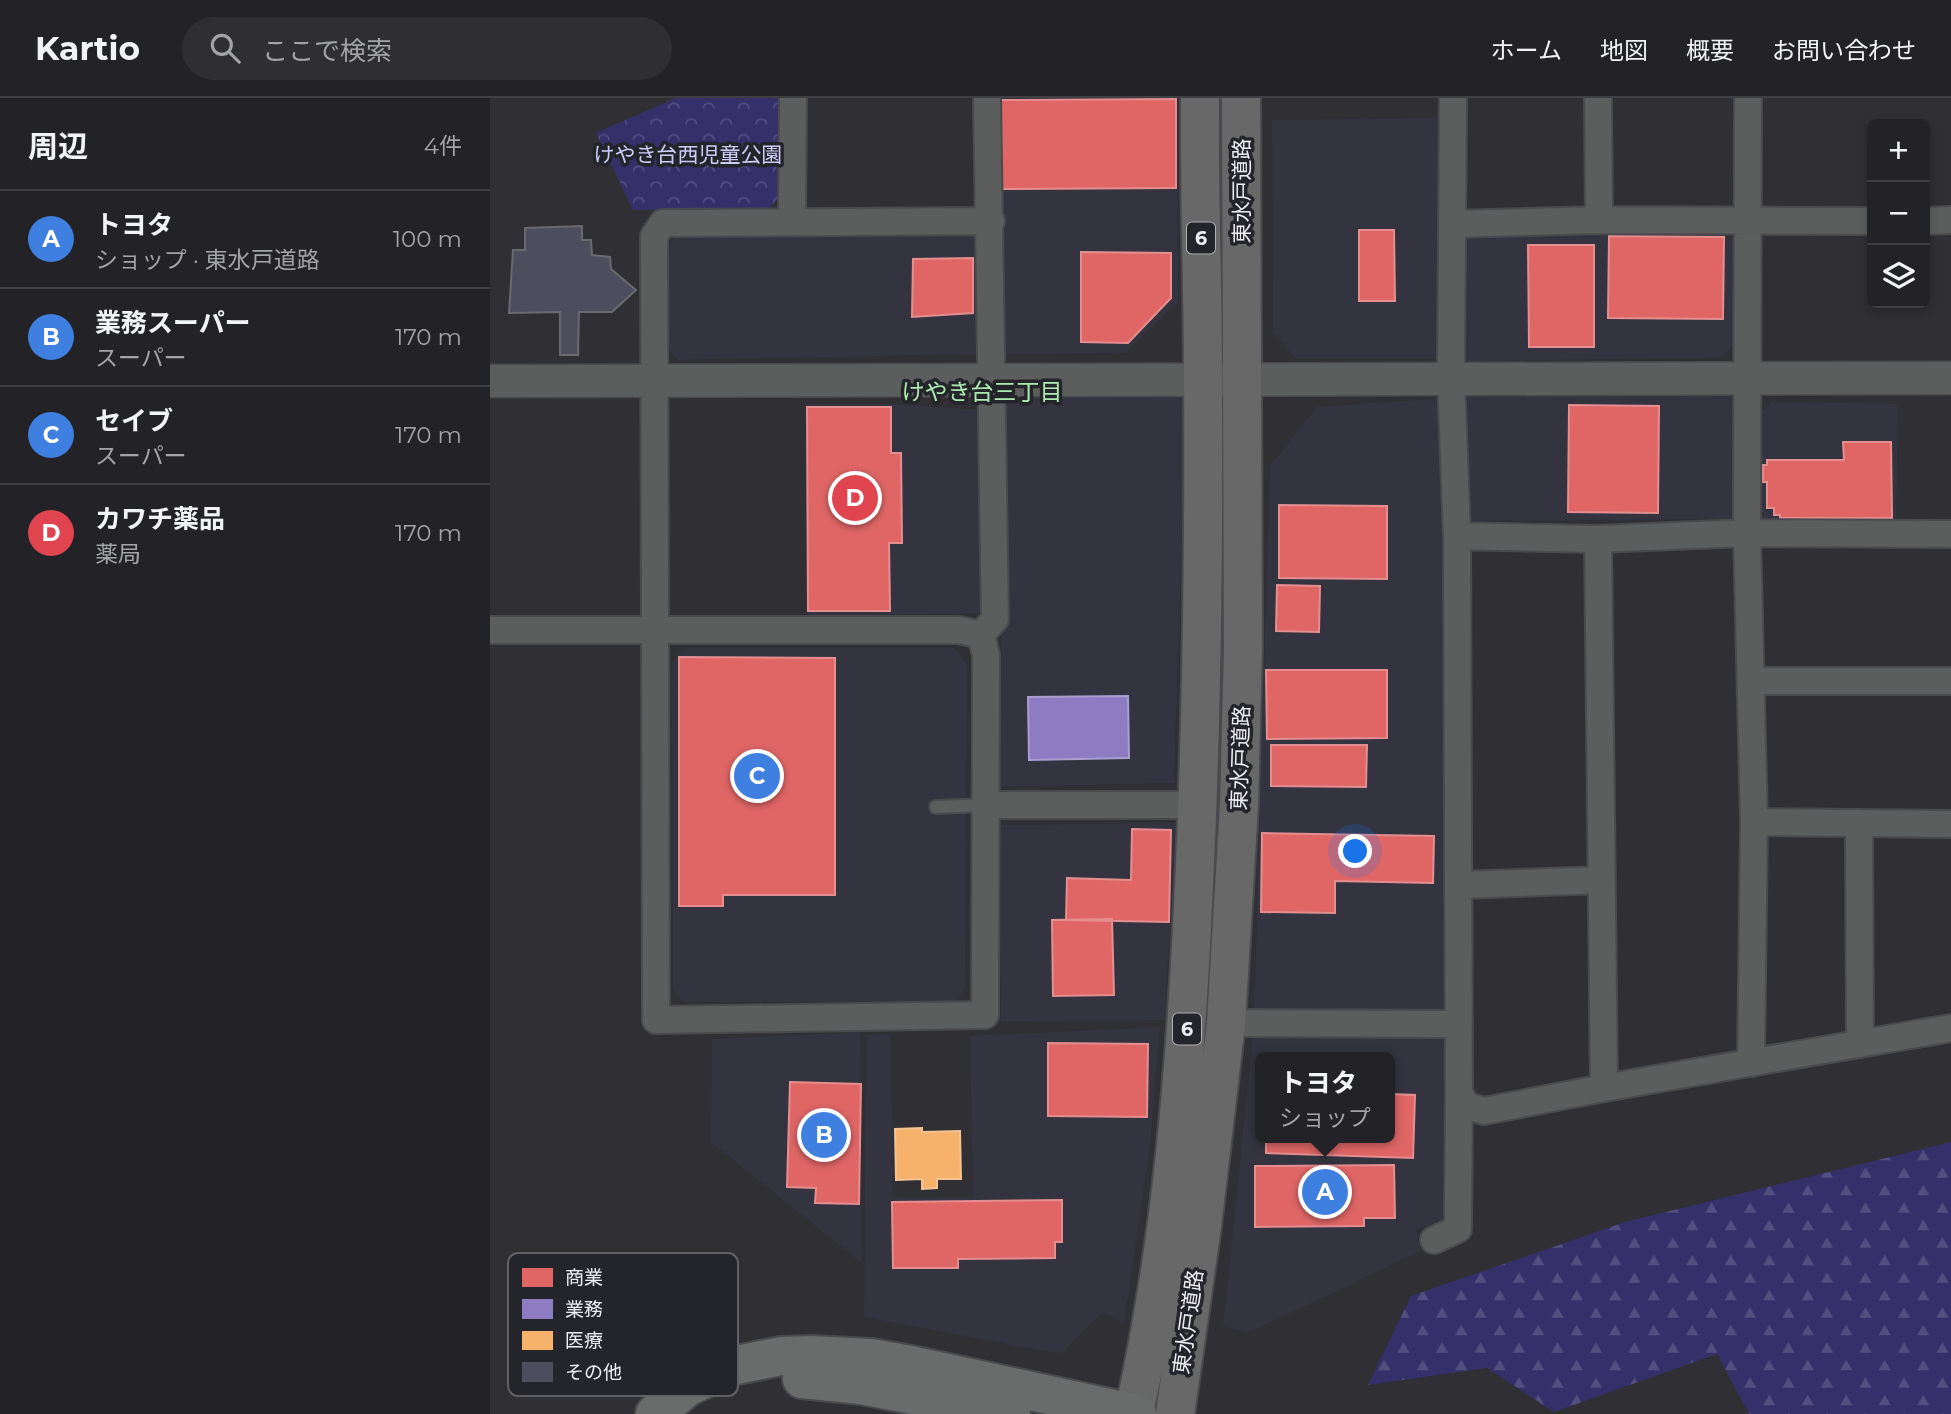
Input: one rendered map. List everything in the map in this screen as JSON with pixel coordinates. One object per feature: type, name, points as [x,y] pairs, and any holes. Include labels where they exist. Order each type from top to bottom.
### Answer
[{"type":"highway","name":"東水戸道路","points":[[1135,1413],[1148,1350],[1169,1202],[1187,1022],[1198,805],[1203,379],[1199,98]]},
{"type":"highway","name":"東水戸道路","points":[[1175,1414],[1200,1240],[1226,1023],[1240,792],[1243,647],[1241,98]]},
{"type":"highway","points":[[738,1365],[781,1356],[871,1358],[1135,1413]]},
{"type":"highway","points":[[738,1388],[786,1378],[821,1380],[861,1385],[1011,1414]]},
{"type":"highway","points":[[655,1414],[676,1396]]},
{"type":"highway","points":[[690,1414],[719,1396]]},
{"type":"street","points":[[792,222],[793,98]]},
{"type":"street","points":[[981,635],[995,619],[991,221],[987,98]]},
{"type":"street","points":[[1434,1240],[1458,1229],[1457,536],[1451,379],[1453,98]]},
{"type":"street","points":[[1598,98],[1598,220]]},
{"type":"street","points":[[1748,98],[1747,533],[1754,822],[1751,1063]]},
{"type":"street","points":[[1452,224],[1598,220],[1867,221]]},
{"type":"street","points":[[1930,221],[1951,220]]},
{"type":"street","points":[[981,635],[986,655],[985,1015],[656,1020],[654,236],[663,223],[991,221]]},
{"type":"street","points":[[490,382],[1951,379]]},
{"type":"street","points":[[1457,536],[1598,540],[1747,533],[1951,534]]},
{"type":"street","points":[[1598,540],[1604,1088]]},
{"type":"street","points":[[490,630],[959,630],[981,635]]},
{"type":"street","points":[[1752,681],[1951,681]]},
{"type":"street","points":[[984,804],[1198,805]]},
{"type":"street","points":[[1754,822],[1951,824]]},
{"type":"street","points":[[1859,824],[1860,1044]]},
{"type":"street","points":[[1459,885],[1602,880]]},
{"type":"street","points":[[1226,1023],[1459,1024]]},
{"type":"street","points":[[1459,1093],[1467,1106],[1483,1111],[1951,1028]]},
{"type":"lane","points":[[936,807],[984,804]]},
{"type":"shaded area","points":[[999,98],[1177,98],[1178,302],[1125,353],[1002,354]]},
{"type":"shaded area","points":[[1441,118],[1443,359],[1296,359],[1273,332],[1272,120]]},
{"type":"shaded area","points":[[1720,233],[1735,243],[1735,342],[1723,358],[1468,361],[1466,237]]},
{"type":"shaded area","points":[[676,236],[982,236],[983,354],[678,360],[666,345],[667,248]]},
{"type":"shaded area","points":[[1736,391],[1738,519],[1468,521],[1467,393]]},
{"type":"shaded area","points":[[1186,392],[1174,783],[998,787],[1007,398]]},
{"type":"shaded area","points":[[1444,398],[1444,1018],[1254,1016],[1270,466],[1317,407]]},
{"type":"shaded area","points":[[1772,402],[1898,404],[1896,527],[1767,523],[1759,513],[1757,416]]},
{"type":"shaded area","points":[[806,404],[887,404],[986,410],[982,613],[807,616]]},
{"type":"shaded area","points":[[684,648],[954,648],[967,665],[965,988],[955,1002],[683,1002],[673,989],[672,662]]},
{"type":"shaded area","points":[[1175,823],[1165,1020],[1001,1021],[999,825]]},
{"type":"shaded area","points":[[1160,1027],[1150,1146],[1124,1324],[1102,1312],[1061,1354],[864,1317],[866,1035],[891,1034],[893,1197],[973,1198],[970,1036]]},
{"type":"shaded area","points":[[860,1032],[862,1263],[711,1142],[712,1039]]},
{"type":"shaded area","points":[[1446,1033],[1446,1217],[1416,1230],[1421,1251],[1248,1333],[1223,1326],[1253,1035]]},
{"type":"green space","name":"けやき台西児童公園","points":[[676,98],[780,98],[780,196],[769,209],[633,210],[596,133]]},
{"type":"green space","points":[[1951,1142],[1951,1414],[1749,1414],[1717,1354],[1554,1412],[1487,1368],[1368,1385],[1411,1296],[1625,1222]]},
{"type":"building: 商業","points":[[1176,99],[1176,188],[1002,189],[1001,100]]},
{"type":"building: 商業","points":[[1359,230],[1394,230],[1395,301],[1359,301]]},
{"type":"building: 商業","points":[[1609,236],[1724,237],[1723,319],[1608,318]]},
{"type":"building: 商業","points":[[1528,245],[1594,245],[1594,347],[1529,347]]},
{"type":"building: 商業","points":[[1081,252],[1171,253],[1171,298],[1128,343],[1081,342]]},
{"type":"building: 商業","points":[[973,258],[973,313],[912,317],[913,259]]},
{"type":"building: 商業","points":[[1569,405],[1659,406],[1658,513],[1568,512]]},
{"type":"building: 商業","points":[[807,407],[891,407],[891,453],[901,453],[902,543],[889,543],[890,611],[808,611]]},
{"type":"building: 商業","points":[[1843,442],[1891,442],[1892,518],[1780,518],[1780,515],[1774,515],[1774,508],[1767,508],[1767,482],[1763,482],[1763,465],[1767,465],[1767,460],[1844,460]]},
{"type":"building: 商業","points":[[1279,505],[1387,506],[1387,579],[1279,578]]},
{"type":"building: 商業","points":[[1277,585],[1320,586],[1319,632],[1276,631]]},
{"type":"building: 商業","points":[[679,657],[835,658],[835,895],[723,895],[723,906],[679,906]]},
{"type":"building: 商業","points":[[1266,670],[1387,670],[1387,738],[1267,739]]},
{"type":"building: 商業","points":[[1271,745],[1367,745],[1366,787],[1271,786]]},
{"type":"building: 商業","points":[[1132,829],[1171,830],[1169,922],[1066,920],[1067,878],[1131,880]]},
{"type":"building: 商業","points":[[1262,833],[1434,836],[1433,883],[1335,881],[1335,913],[1261,912]]},
{"type":"building: 商業","points":[[1112,919],[1114,995],[1053,996],[1052,920]]},
{"type":"building: 商業","points":[[1048,1043],[1148,1044],[1147,1117],[1048,1116]]},
{"type":"building: 商業","points":[[790,1082],[861,1084],[859,1204],[815,1203],[816,1188],[787,1187]]},
{"type":"building: 商業","points":[[1395,1094],[1415,1095],[1413,1158],[1266,1153],[1266,1143],[1395,1143]]},
{"type":"building: 商業","points":[[1394,1165],[1395,1218],[1364,1218],[1364,1226],[1255,1227],[1255,1166]]},
{"type":"building: 商業","points":[[1062,1200],[1062,1242],[1055,1242],[1055,1258],[958,1259],[958,1268],[893,1268],[892,1202]]},
{"type":"building: 業務","points":[[1128,696],[1129,758],[1029,760],[1028,697]]},
{"type":"building: 医療","points":[[922,1128],[922,1132],[960,1131],[961,1179],[937,1179],[937,1188],[922,1189],[922,1179],[896,1180],[895,1129]]},
{"type":"building: その他","points":[[582,226],[582,240],[591,240],[592,255],[610,257],[611,269],[636,290],[612,312],[579,312],[578,355],[560,355],[560,312],[509,313],[513,250],[525,250],[525,228]]},
{"type":"place","name":"カワチ薬品","points":[[855,498]]},
{"type":"place","name":"セイブ","points":[[757,776]]},
{"type":"place","name":"業務スーパー","points":[[824,1135]]},
{"type":"place","name":"トヨタ","points":[[1325,1192]]},
{"type":"district","name":"けやき台三丁目","points":[[982,392]]}]
